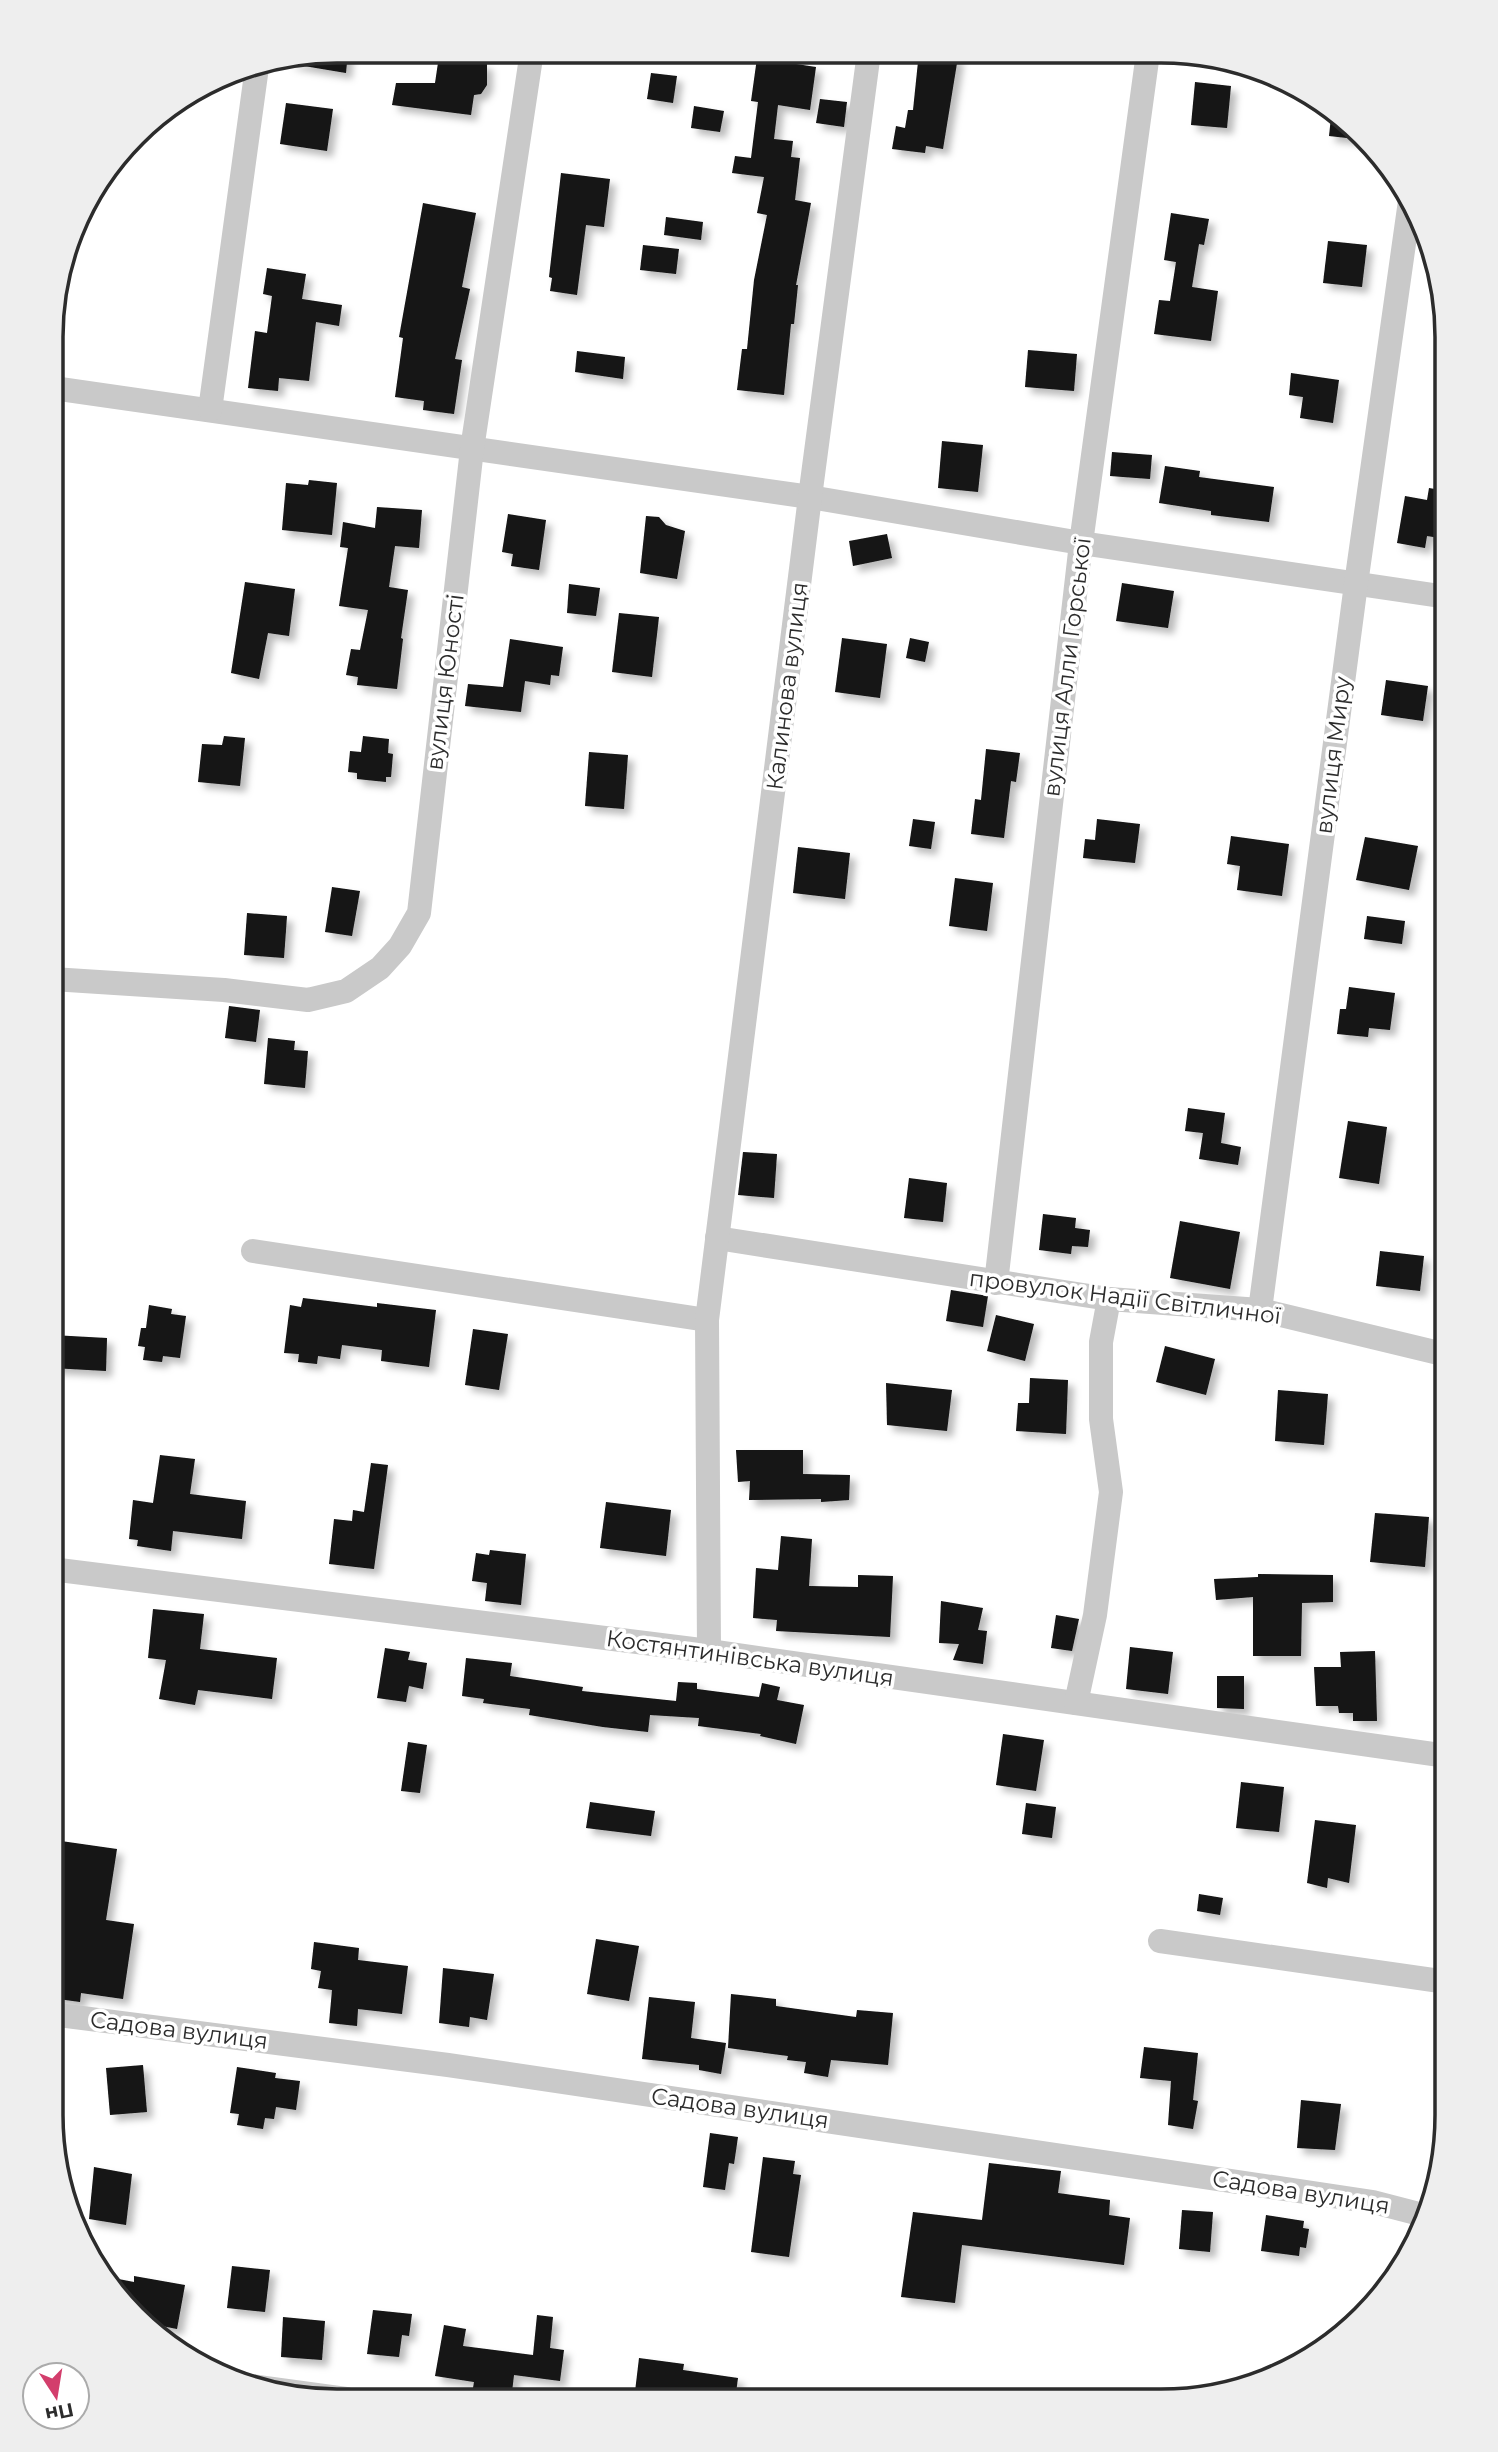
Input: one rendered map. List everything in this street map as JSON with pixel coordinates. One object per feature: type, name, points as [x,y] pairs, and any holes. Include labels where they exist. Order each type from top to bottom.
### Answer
[{"type":"street","name":"вулиця Юності","points":[[63,980],[224,990],[308,1000],[346,992],[380,968],[400,946],[419,913],[472,449],[530,63]]},
{"type":"street","name":"Калинова вулиця","points":[[709,1651],[707,1320],[868,63]]},
{"type":"street","name":"вулиця Алли Горської","points":[[996,1283],[1081,543],[1147,63]]},
{"type":"street","points":[[210,410],[256,76]]},
{"type":"street","name":"вулиця Миру","points":[[1261,1310],[1356,584],[1408,218]]},
{"type":"street","points":[[63,389],[810,498],[1081,543],[1435,595]]},
{"type":"street","name":"провулок Надії Світличної","points":[[717,1238],[1109,1299],[1261,1310],[1435,1352]]},
{"type":"street","points":[[253,1251],[707,1320]]},
{"type":"street","points":[[1076,1703],[1096,1615],[1111,1492],[1101,1419],[1101,1342],[1109,1299]]},
{"type":"street","name":"Костянтинівська вулиця","points":[[63,1570],[709,1651],[1435,1754]]},
{"type":"street","points":[[1160,1941],[1435,1980]]},
{"type":"street","name":"Садова вулиця","points":[[63,2016],[448,2065],[1373,2202],[1416,2213]]},
{"type":"building","points":[[347,63],[346,73],[300,65]]},
{"type":"building","points":[[438,63],[487,64],[487,85],[481,94],[474,95],[471,115],[392,105],[396,83],[435,83]]},
{"type":"building","points":[[756,63],[790,63],[816,67],[810,110],[778,105],[774,139],[793,141],[791,157],[800,158],[795,200],[811,203],[796,285],[794,324],[791,324],[784,395],[737,390],[742,349],[747,349],[754,280],[767,215],[757,213],[764,177],[732,173],[735,156],[751,158],[758,102],[751,101]]},
{"type":"building","points":[[918,63],[957,63],[943,149],[926,146],[925,153],[892,149],[896,126],[905,128],[908,110],[913,110]]},
{"type":"building","points":[[651,73],[677,76],[673,103],[647,99]]},
{"type":"building","points":[[1195,82],[1231,86],[1227,128],[1191,125]]},
{"type":"building","points":[[820,99],[847,102],[844,127],[816,123]]},
{"type":"building","points":[[286,103],[333,109],[327,151],[280,144]]},
{"type":"building","points":[[694,106],[724,111],[720,132],[691,128]]},
{"type":"building","points":[[1331,122],[1350,138],[1329,136]]},
{"type":"building","points":[[561,173],[610,179],[604,227],[586,225],[577,295],[550,291],[552,278],[549,277]]},
{"type":"building","points":[[423,203],[476,213],[462,287],[470,289],[455,359],[462,360],[454,414],[423,410],[424,401],[395,397],[403,338],[399,337]]},
{"type":"building","points":[[1171,213],[1209,219],[1204,245],[1199,244],[1192,287],[1218,291],[1211,341],[1154,334],[1159,300],[1170,301],[1176,262],[1164,260]]},
{"type":"building","points":[[666,217],[703,222],[701,240],[664,235]]},
{"type":"building","points":[[1328,241],[1367,245],[1362,287],[1323,283]]},
{"type":"building","points":[[643,245],[679,249],[676,274],[640,270]]},
{"type":"building","points":[[267,268],[306,274],[302,299],[342,305],[339,326],[316,322],[309,381],[279,378],[278,391],[248,388],[255,331],[267,333],[272,296],[263,294]]},
{"type":"building","points":[[1028,350],[1077,354],[1074,391],[1025,387]]},
{"type":"building","points":[[577,351],[625,357],[623,379],[575,372]]},
{"type":"building","points":[[1291,373],[1339,380],[1333,423],[1300,418],[1303,397],[1289,395]]},
{"type":"building","points":[[942,441],[983,445],[978,492],[938,488]]},
{"type":"building","points":[[1112,452],[1152,455],[1150,479],[1110,476]]},
{"type":"building","points":[[1165,466],[1200,471],[1199,477],[1274,487],[1269,522],[1211,515],[1211,511],[1159,503]]},
{"type":"building","points":[[309,480],[337,483],[332,535],[282,530],[286,483],[308,485]]},
{"type":"building","points":[[1429,488],[1435,489],[1435,537],[1427,536],[1425,548],[1397,543],[1405,496],[1427,500]]},
{"type":"building","points":[[377,507],[422,510],[419,548],[395,546],[389,587],[408,590],[397,689],[357,685],[358,677],[346,675],[351,649],[360,650],[368,610],[339,606],[348,548],[340,547],[343,522],[375,528]]},
{"type":"building","points":[[508,514],[546,520],[539,570],[511,566],[513,554],[502,552]]},
{"type":"building","points":[[646,516],[659,517],[666,525],[685,531],[677,579],[640,573]]},
{"type":"building","points":[[887,534],[892,558],[853,566],[849,541]]},
{"type":"building","points":[[245,582],[295,589],[289,636],[268,633],[259,679],[231,673]]},
{"type":"building","points":[[1122,583],[1174,591],[1168,628],[1116,621]]},
{"type":"building","points":[[569,584],[600,588],[596,616],[567,613]]},
{"type":"building","points":[[619,613],[659,617],[652,677],[612,672]]},
{"type":"building","points":[[842,638],[887,644],[880,698],[835,692]]},
{"type":"building","points":[[910,638],[929,642],[925,662],[906,658]]},
{"type":"building","points":[[510,639],[563,647],[559,676],[551,675],[550,685],[525,681],[521,712],[465,706],[468,684],[503,687]]},
{"type":"building","points":[[1386,680],[1428,686],[1423,721],[1381,715]]},
{"type":"building","points":[[224,736],[245,738],[240,786],[198,782],[202,744],[222,745]]},
{"type":"building","points":[[363,736],[389,739],[388,753],[393,754],[391,777],[386,777],[386,782],[357,779],[357,773],[348,772],[350,751],[361,752]]},
{"type":"building","points":[[986,749],[1020,753],[1016,782],[1011,781],[1004,838],[971,834],[975,799],[981,800]]},
{"type":"building","points":[[589,752],[628,755],[624,809],[585,806]]},
{"type":"building","points":[[913,819],[935,822],[931,849],[909,846]]},
{"type":"building","points":[[1097,819],[1140,824],[1135,863],[1083,858],[1085,839],[1095,840]]},
{"type":"building","points":[[1231,836],[1289,844],[1282,896],[1237,890],[1240,866],[1227,864]]},
{"type":"building","points":[[1365,837],[1418,846],[1409,890],[1356,880]]},
{"type":"building","points":[[798,847],[850,853],[845,899],[793,893]]},
{"type":"building","points":[[955,878],[993,883],[987,931],[949,926]]},
{"type":"building","points":[[332,887],[360,891],[352,936],[325,932]]},
{"type":"building","points":[[247,913],[287,916],[284,958],[244,955]]},
{"type":"building","points":[[1367,916],[1405,921],[1402,944],[1364,939]]},
{"type":"building","points":[[1349,987],[1395,993],[1390,1030],[1369,1028],[1368,1037],[1337,1034],[1340,1009],[1346,1009]]},
{"type":"building","points":[[229,1006],[260,1010],[256,1042],[225,1038]]},
{"type":"building","points":[[268,1038],[295,1041],[294,1050],[308,1051],[305,1088],[264,1084]]},
{"type":"building","points":[[1188,1108],[1225,1113],[1221,1143],[1241,1147],[1238,1165],[1199,1159],[1203,1133],[1185,1131]]},
{"type":"building","points":[[1348,1121],[1387,1127],[1379,1184],[1339,1178]]},
{"type":"building","points":[[743,1152],[777,1154],[774,1198],[738,1195]]},
{"type":"building","points":[[909,1178],[947,1183],[943,1222],[904,1218]]},
{"type":"building","points":[[1043,1214],[1076,1218],[1075,1228],[1090,1230],[1088,1247],[1072,1246],[1071,1254],[1039,1250]]},
{"type":"building","points":[[1180,1221],[1240,1232],[1230,1289],[1170,1278]]},
{"type":"building","points":[[1380,1251],[1424,1256],[1420,1291],[1376,1286]]},
{"type":"building","points":[[951,1290],[988,1296],[983,1327],[946,1321]]},
{"type":"building","points":[[303,1298],[377,1307],[377,1303],[436,1310],[429,1367],[381,1361],[382,1350],[342,1345],[340,1359],[318,1356],[317,1364],[298,1362],[299,1354],[284,1353],[290,1305],[301,1307]]},
{"type":"building","points":[[149,1305],[172,1309],[171,1314],[186,1316],[180,1358],[163,1356],[162,1362],[143,1360],[145,1347],[138,1346],[141,1328],[146,1328]]},
{"type":"building","points":[[996,1315],[1034,1324],[1025,1361],[987,1351]]},
{"type":"building","points":[[473,1329],[508,1334],[499,1390],[465,1385]]},
{"type":"building","points":[[63,1336],[107,1338],[106,1371],[63,1369]]},
{"type":"building","points":[[1165,1346],[1215,1359],[1206,1395],[1156,1382]]},
{"type":"building","points":[[1030,1378],[1068,1380],[1066,1434],[1016,1431],[1018,1403],[1029,1403]]},
{"type":"building","points":[[886,1383],[952,1390],[947,1431],[887,1425]]},
{"type":"building","points":[[1278,1390],[1328,1394],[1324,1445],[1275,1441]]},
{"type":"building","points":[[736,1450],[803,1450],[803,1474],[850,1475],[849,1500],[749,1500],[750,1481],[738,1482]]},
{"type":"building","points":[[160,1455],[195,1459],[190,1494],[246,1501],[242,1539],[173,1531],[171,1551],[137,1546],[138,1540],[129,1539],[133,1500],[153,1503]]},
{"type":"building","points":[[371,1463],[388,1465],[374,1569],[329,1564],[334,1519],[352,1521],[353,1510],[364,1512]]},
{"type":"building","points":[[606,1502],[671,1510],[666,1556],[600,1548]]},
{"type":"building","points":[[1375,1513],[1429,1517],[1425,1567],[1370,1562]]},
{"type":"building","points":[[781,1536],[812,1539],[809,1586],[858,1587],[858,1575],[893,1576],[890,1637],[776,1631],[777,1620],[753,1618],[756,1568],[778,1570]]},
{"type":"building","points":[[490,1550],[526,1554],[521,1605],[485,1601],[487,1583],[472,1581],[476,1553],[489,1555]]},
{"type":"building","points":[[1258,1574],[1333,1575],[1333,1602],[1302,1603],[1301,1656],[1253,1656],[1253,1597],[1216,1600],[1214,1579],[1258,1577]]},
{"type":"building","points":[[941,1601],[983,1608],[978,1630],[987,1631],[983,1664],[953,1660],[959,1644],[939,1643]]},
{"type":"building","points":[[153,1609],[204,1614],[200,1649],[277,1658],[272,1699],[198,1690],[195,1705],[159,1699],[166,1660],[148,1658]]},
{"type":"building","points":[[1056,1615],[1079,1619],[1072,1651],[1051,1648]]},
{"type":"building","points":[[1130,1647],[1173,1652],[1168,1694],[1126,1689]]},
{"type":"building","points":[[385,1648],[410,1652],[408,1660],[427,1663],[423,1689],[409,1686],[406,1702],[377,1698]]},
{"type":"building","points":[[1375,1651],[1377,1721],[1353,1721],[1353,1713],[1339,1713],[1338,1706],[1316,1706],[1314,1667],[1341,1667],[1340,1652]]},
{"type":"building","points":[[466,1658],[512,1663],[510,1676],[583,1687],[582,1691],[676,1701],[678,1682],[697,1683],[697,1689],[759,1697],[762,1683],[780,1687],[777,1700],[804,1705],[796,1744],[760,1736],[761,1734],[698,1726],[699,1718],[650,1715],[648,1732],[603,1727],[529,1715],[530,1709],[483,1703],[484,1699],[462,1696]]},
{"type":"building","points":[[1217,1676],[1244,1676],[1244,1709],[1217,1708]]},
{"type":"building","points":[[1003,1734],[1044,1740],[1036,1791],[996,1785]]},
{"type":"building","points":[[408,1742],[427,1745],[420,1793],[401,1791]]},
{"type":"building","points":[[1241,1782],[1284,1787],[1279,1832],[1236,1828]]},
{"type":"building","points":[[590,1802],[655,1811],[651,1836],[586,1828]]},
{"type":"building","points":[[1026,1803],[1056,1807],[1052,1838],[1022,1834]]},
{"type":"building","points":[[1315,1820],[1356,1825],[1349,1883],[1328,1878],[1327,1888],[1307,1883]]},
{"type":"building","points":[[63,1841],[117,1849],[106,1920],[134,1924],[123,1999],[81,1993],[80,2002],[63,2000]]},
{"type":"building","points":[[1199,1894],[1223,1898],[1220,1915],[1197,1911]]},
{"type":"building","points":[[596,1939],[639,1946],[629,2001],[587,1994]]},
{"type":"building","points":[[314,1942],[359,1948],[358,1960],[408,1966],[402,2014],[358,2009],[357,2026],[329,2023],[332,1990],[318,1988],[321,1971],[311,1969]]},
{"type":"building","points":[[443,1968],[494,1974],[487,2020],[470,2017],[469,2027],[439,2023]]},
{"type":"building","points":[[731,1994],[776,1999],[776,2006],[856,2017],[857,2010],[893,2013],[888,2065],[831,2060],[828,2077],[804,2073],[806,2062],[787,2060],[788,2056],[728,2048]]},
{"type":"building","points":[[649,1997],[695,2002],[691,2038],[726,2043],[721,2074],[699,2070],[699,2065],[642,2059]]},
{"type":"building","points":[[1144,2047],[1198,2053],[1193,2100],[1198,2101],[1193,2129],[1168,2125],[1171,2081],[1140,2078]]},
{"type":"building","points":[[143,2065],[147,2112],[110,2115],[106,2068]]},
{"type":"building","points":[[237,2067],[276,2073],[275,2078],[300,2081],[296,2110],[276,2107],[274,2119],[265,2118],[263,2129],[237,2125],[239,2114],[230,2113]]},
{"type":"building","points":[[1301,2100],[1341,2104],[1335,2150],[1297,2148]]},
{"type":"building","points":[[710,2133],[738,2137],[734,2164],[729,2163],[725,2190],[703,2187]]},
{"type":"building","points":[[763,2157],[795,2161],[793,2174],[801,2175],[789,2257],[751,2252]]},
{"type":"building","points":[[989,2163],[1061,2171],[1058,2193],[1110,2200],[1109,2215],[1130,2218],[1124,2265],[962,2245],[955,2303],[901,2297],[913,2212],[982,2220]]},
{"type":"building","points":[[94,2167],[132,2174],[126,2225],[89,2219]]},
{"type":"building","points":[[1182,2210],[1213,2212],[1210,2252],[1179,2249]]},
{"type":"building","points":[[1266,2215],[1304,2221],[1303,2228],[1309,2229],[1306,2248],[1300,2247],[1299,2256],[1261,2251]]},
{"type":"building","points":[[232,2266],[270,2270],[265,2312],[227,2308]]},
{"type":"building","points":[[134,2276],[185,2285],[177,2329],[162,2326],[156,2321],[118,2279],[134,2282]]},
{"type":"building","points":[[373,2310],[412,2314],[409,2336],[402,2335],[399,2357],[367,2354]]},
{"type":"building","points":[[537,2315],[553,2317],[550,2348],[564,2350],[560,2381],[514,2375],[512,2389],[483,2389],[473,2388],[474,2382],[435,2376],[444,2325],[466,2329],[463,2346],[533,2355]]},
{"type":"building","points":[[283,2317],[325,2321],[322,2360],[281,2357]]},
{"type":"building","points":[[639,2358],[684,2364],[683,2370],[738,2378],[736,2389],[635,2389]]}]
